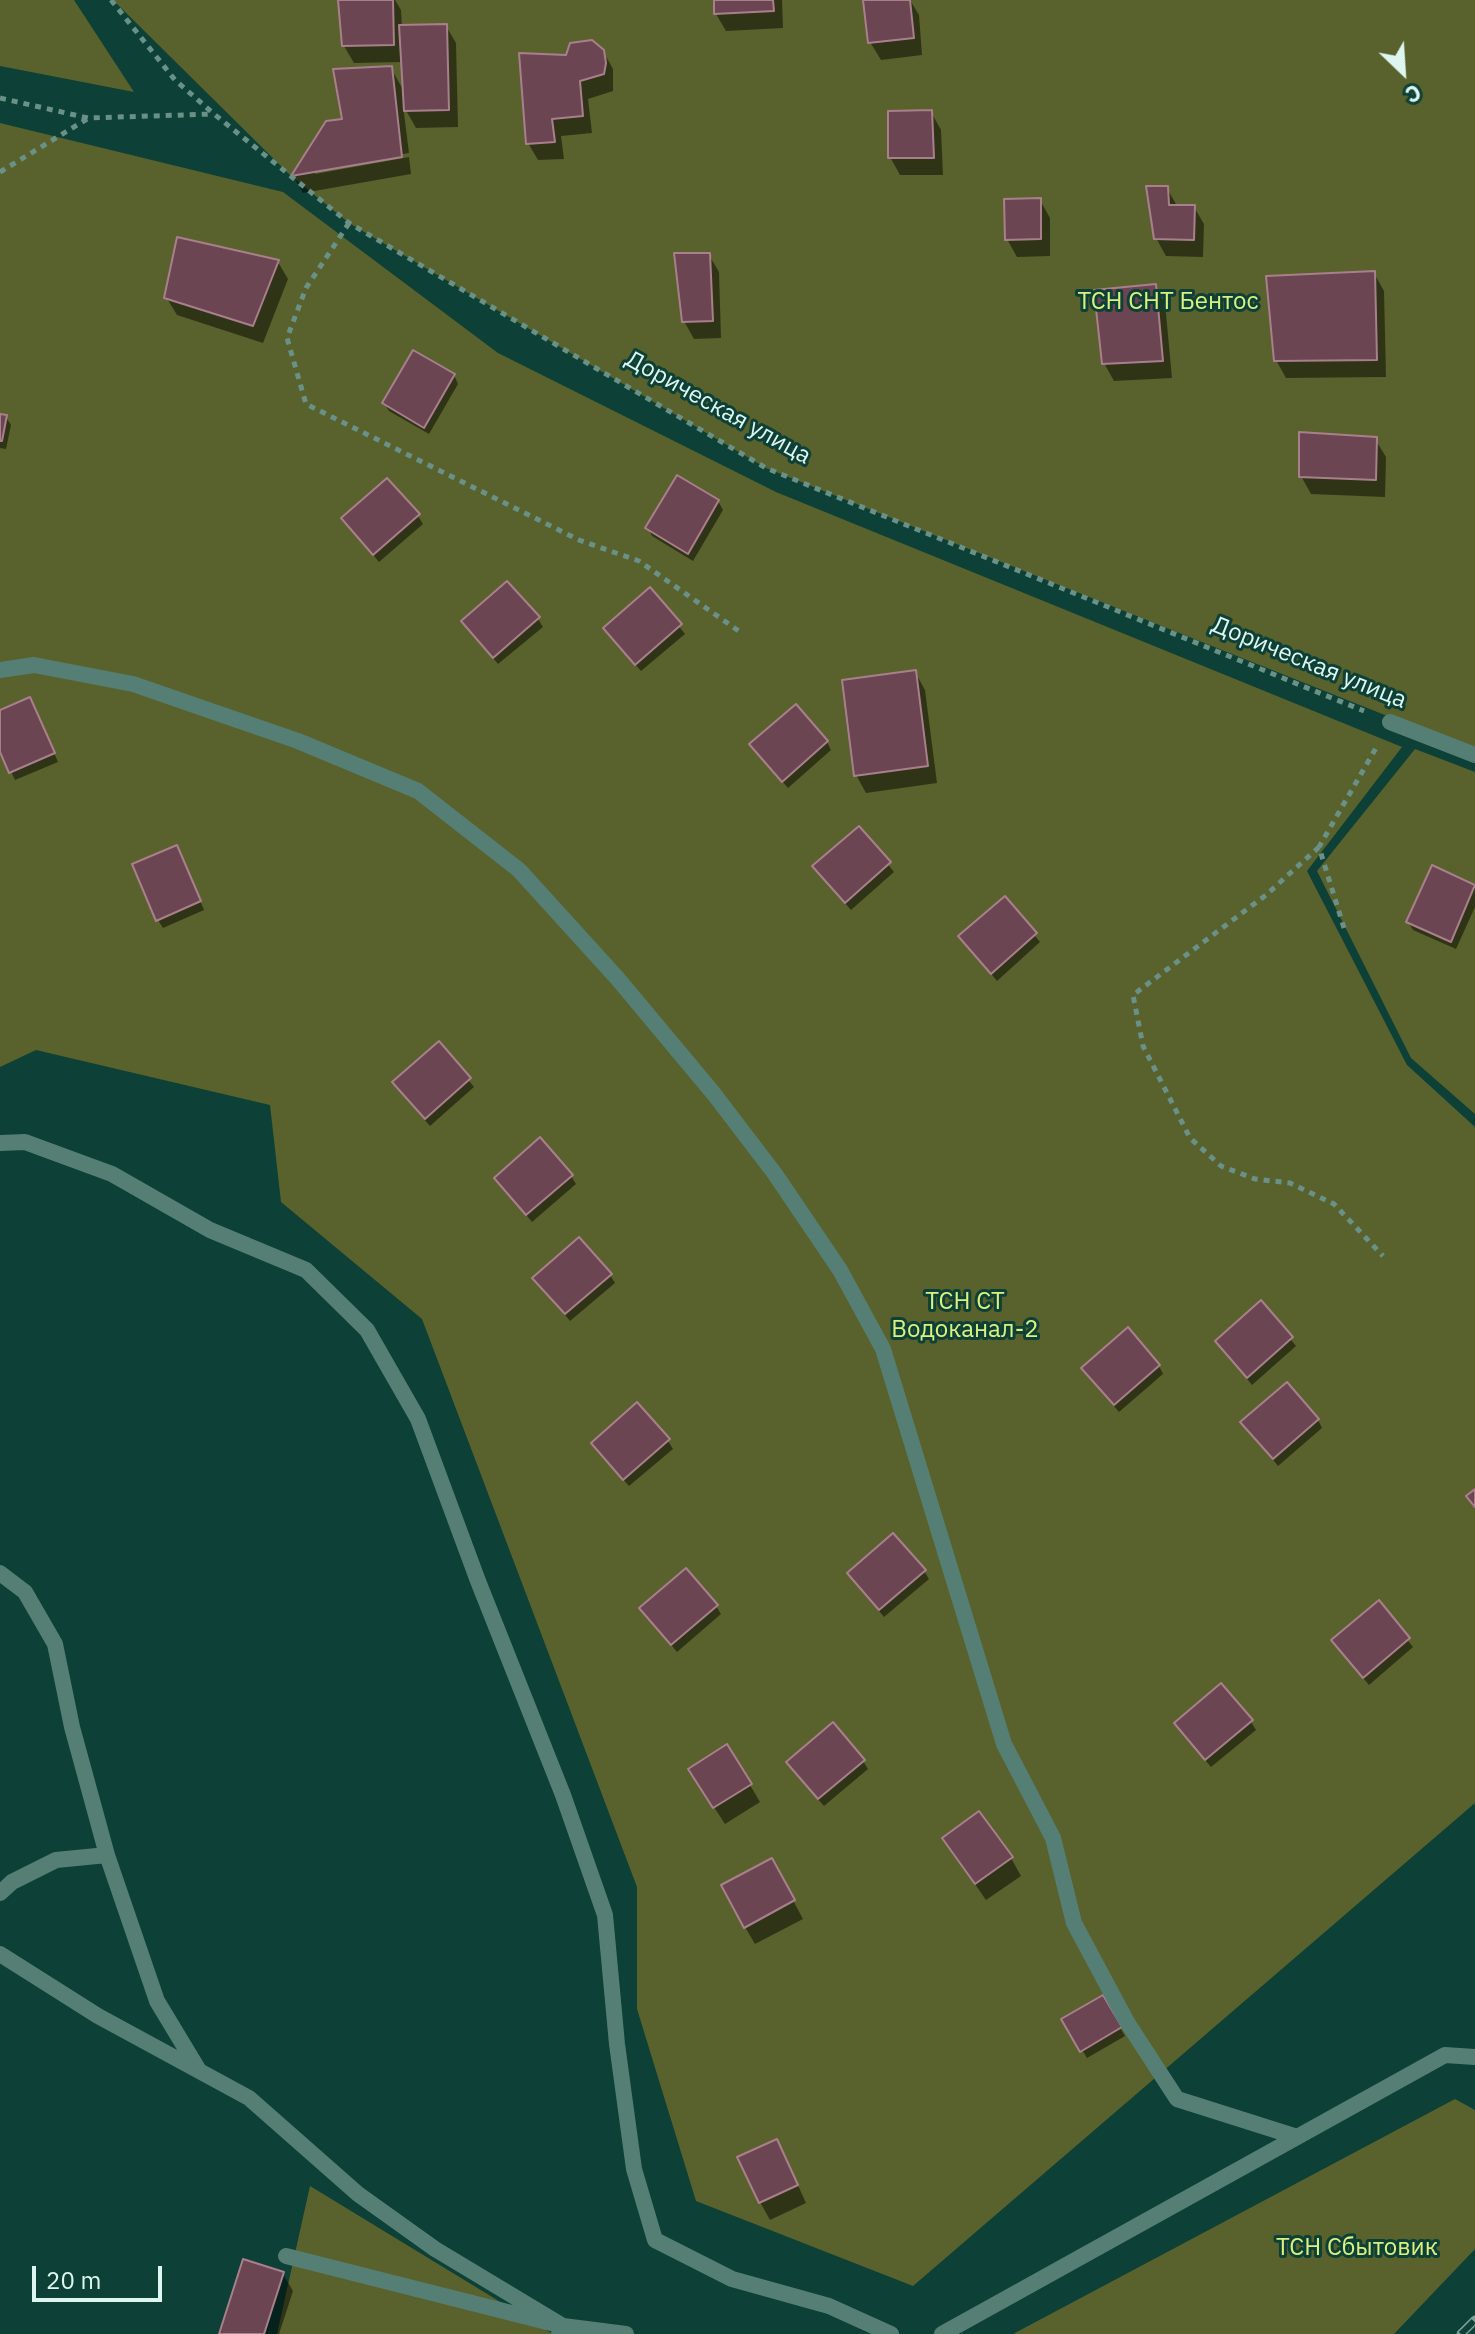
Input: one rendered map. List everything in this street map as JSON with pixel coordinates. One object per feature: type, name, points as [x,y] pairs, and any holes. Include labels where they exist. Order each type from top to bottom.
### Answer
[{"type":"lane","points":[[0,670],[34,665],[133,684],[298,741],[418,791],[519,870],[618,979],[714,1094],[775,1174],[840,1270],[883,1349],[1004,1744],[1053,1838],[1074,1923],[1127,2022],[1177,2099],[1297,2137]]},
{"type":"lane","name":"Дорическая улица","points":[[1390,722],[1475,755]]},
{"type":"lane","points":[[0,1143],[25,1142],[112,1174],[210,1230],[306,1270],[367,1330],[418,1419],[563,1795],[605,1915],[617,2044],[634,2169],[655,2240],[732,2279],[829,2306],[891,2334]]},
{"type":"lane","points":[[0,1573],[25,1592],[55,1644],[72,1727],[107,1855],[157,2001],[199,2070]]},
{"type":"lane","points":[[0,1893],[12,1882],[56,1860],[107,1855]]},
{"type":"lane","points":[[0,1954],[98,2016],[249,2098],[358,2194],[435,2249],[561,2330]]},
{"type":"lane","points":[[942,2334],[1445,2055],[1475,2057]]},
{"type":"lane","points":[[286,2256],[561,2330],[626,2334]]},
{"type":"path","name":"Дорическая улица","points":[[111,0],[175,80],[349,223],[766,468],[1390,722]]},
{"type":"path","points":[[0,98],[88,118],[214,114]]},
{"type":"path","points":[[0,172],[88,118]]},
{"type":"path","points":[[349,223],[306,288],[287,338],[306,404],[579,540],[639,561],[743,634]]},
{"type":"path","points":[[1383,1256],[1334,1204],[1290,1183],[1255,1179],[1221,1166],[1190,1138],[1143,1046],[1133,995],[1266,895],[1319,847],[1390,722]]},
{"type":"path","points":[[1319,847],[1344,928]]},
{"type":"green space","points":[[0,0],[74,0],[134,92],[0,66]]},
{"type":"green space","name":"ТСН СНТ Бентос","points":[[113,0],[1475,0],[1475,751],[766,468],[349,223],[291,176]]},
{"type":"green space","name":"ТСН СТ Водоканал-2","points":[[0,123],[283,192],[498,353],[776,492],[1402,747],[1307,871],[1407,1065],[1475,1127],[1475,1803],[913,2286],[696,2201],[637,2009],[637,1887],[422,1319],[281,1202],[270,1105],[36,1050],[0,1067]]},
{"type":"green space","points":[[1415,749],[1475,772],[1475,1114],[1411,1058],[1317,871]]},
{"type":"green space","name":"ТСН Сбытовик","points":[[1455,2099],[1475,2110],[1475,2249],[1394,2334],[1013,2334]]},
{"type":"green space","points":[[310,2186],[553,2334],[277,2334]]},
{"type":"building","points":[[338,0],[393,0],[394,45],[342,46]]},
{"type":"building","points":[[714,0],[773,0],[774,11],[714,14]]},
{"type":"building","points":[[863,0],[910,0],[914,38],[868,43]]},
{"type":"building","points":[[447,24],[449,110],[404,111],[399,25]]},
{"type":"building","points":[[592,40],[604,50],[606,63],[604,74],[580,81],[583,116],[552,119],[555,142],[526,144],[519,53],[566,55],[570,43]]},
{"type":"building","points":[[392,66],[402,157],[291,176],[326,121],[342,119],[333,69]]},
{"type":"building","points":[[932,110],[934,158],[888,158],[888,111]]},
{"type":"building","points":[[1146,186],[1168,186],[1169,205],[1195,205],[1194,240],[1154,239]]},
{"type":"building","points":[[1041,198],[1041,239],[1005,240],[1004,199]]},
{"type":"building","points":[[177,237],[279,260],[253,326],[164,298]]},
{"type":"building","points":[[674,253],[710,253],[713,321],[682,322]]},
{"type":"building","points":[[1375,271],[1377,360],[1274,361],[1266,276]]},
{"type":"building","points":[[1156,284],[1163,361],[1102,364],[1094,290]]},
{"type":"building","points":[[413,350],[455,374],[424,428],[382,403]]},
{"type":"building","points":[[0,414],[7,415],[2,441],[0,441]]},
{"type":"building","points":[[1299,432],[1377,437],[1376,480],[1299,477]]},
{"type":"building","points":[[677,475],[719,500],[688,554],[645,528]]},
{"type":"building","points":[[387,478],[420,514],[373,555],[341,518]]},
{"type":"building","points":[[507,581],[540,617],[493,658],[461,621]]},
{"type":"building","points":[[650,587],[682,624],[635,665],[603,628]]},
{"type":"building","points":[[916,670],[928,766],[854,776],[842,680]]},
{"type":"building","points":[[30,697],[55,753],[9,773],[0,752],[0,710]]},
{"type":"building","points":[[796,704],[828,741],[782,782],[749,744]]},
{"type":"building","points":[[859,826],[891,862],[845,903],[812,866]]},
{"type":"building","points":[[177,845],[201,901],[156,921],[132,864]]},
{"type":"building","points":[[1432,865],[1475,885],[1451,942],[1406,922]]},
{"type":"building","points":[[1005,896],[1037,933],[991,974],[958,936]]},
{"type":"building","points":[[439,1041],[471,1078],[425,1119],[392,1082]]},
{"type":"building","points":[[540,1137],[573,1175],[526,1215],[494,1178]]},
{"type":"building","points":[[579,1237],[612,1274],[565,1314],[532,1278]]},
{"type":"building","points":[[1261,1300],[1293,1337],[1247,1378],[1215,1341]]},
{"type":"building","points":[[1128,1327],[1160,1365],[1114,1405],[1081,1368]]},
{"type":"building","points":[[1287,1382],[1319,1419],[1273,1459],[1240,1422]]},
{"type":"building","points":[[637,1402],[670,1439],[623,1480],[591,1443]]},
{"type":"building","points":[[1475,1489],[1475,1507],[1466,1496]]},
{"type":"building","points":[[893,1533],[926,1570],[879,1610],[847,1573]]},
{"type":"building","points":[[686,1568],[718,1605],[671,1645],[639,1608]]},
{"type":"building","points":[[1379,1600],[1410,1638],[1363,1678],[1331,1640]]},
{"type":"building","points":[[1221,1683],[1253,1720],[1205,1760],[1174,1723]]},
{"type":"building","points":[[833,1722],[865,1760],[818,1799],[786,1762]]},
{"type":"building","points":[[727,1744],[752,1784],[713,1808],[688,1769]]},
{"type":"building","points":[[979,1811],[1013,1857],[975,1884],[942,1838]]},
{"type":"building","points":[[772,1858],[795,1900],[744,1928],[721,1885]]},
{"type":"building","points":[[1103,1995],[1122,2027],[1080,2052],[1061,2019]]},
{"type":"building","points":[[777,2139],[798,2185],[759,2203],[737,2157]]},
{"type":"building","points":[[243,2259],[284,2272],[264,2334],[219,2334]]},
{"type":"railway","points":[[1461,2334],[1475,2320]]}]
